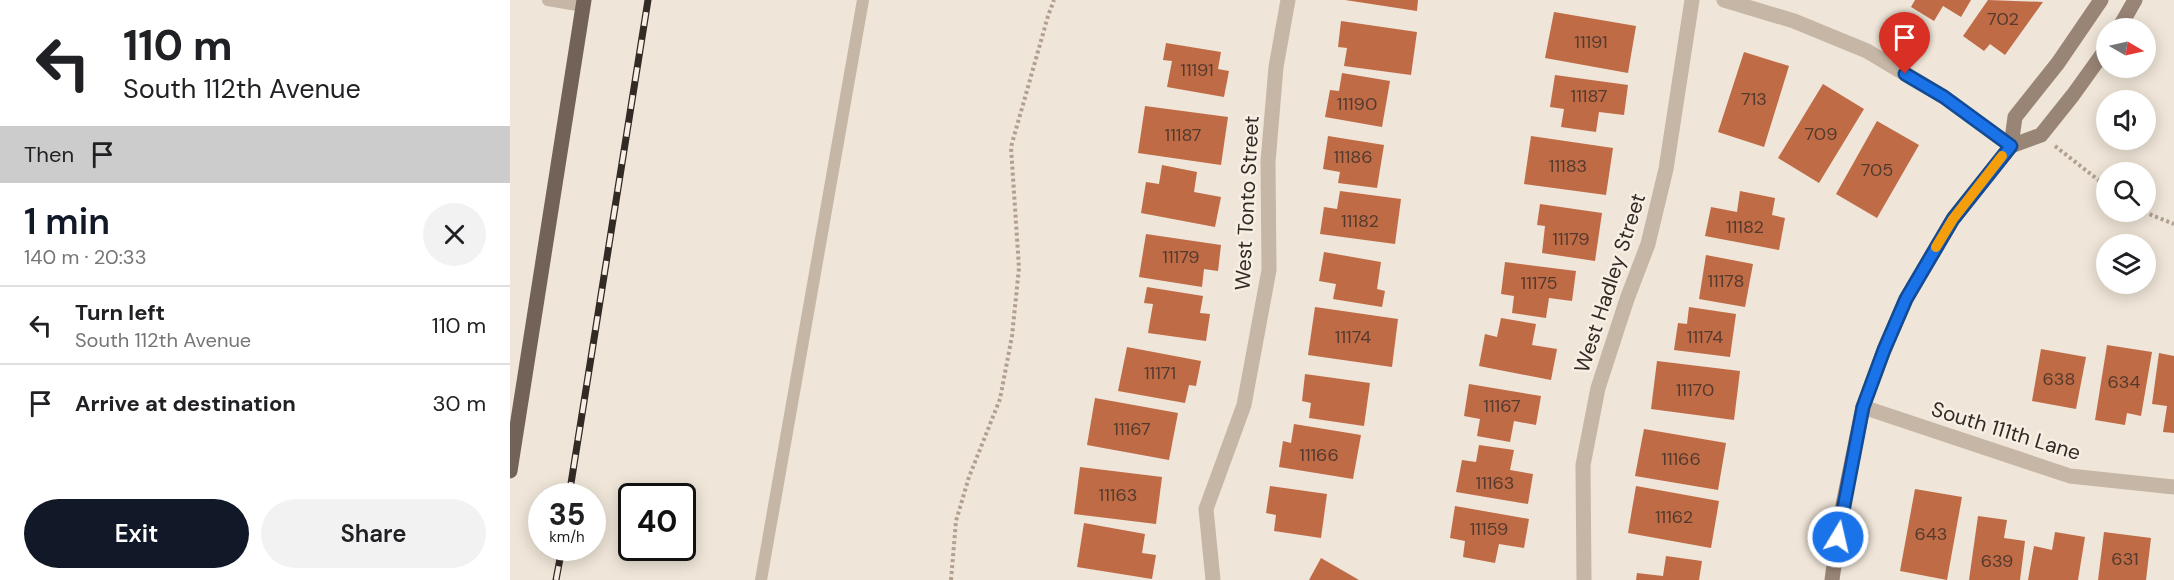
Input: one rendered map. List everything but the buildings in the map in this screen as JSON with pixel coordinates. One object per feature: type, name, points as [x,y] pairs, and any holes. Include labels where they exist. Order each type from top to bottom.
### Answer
[{"type":"main road","points":[[510,471],[584,3]]},
{"type":"street","name":"West Tonto Street","points":[[1213,580],[1206,509],[1244,405],[1269,270],[1268,162],[1276,67],[1288,0]]},
{"type":"street","name":"West Hadley Street","points":[[1584,580],[1583,465],[1598,388],[1648,244],[1666,169],[1692,0]]},
{"type":"street","points":[[1724,0],[1794,21],[1867,51],[1944,97],[2011,146]]},
{"type":"street","points":[[1832,580],[1841,515],[1863,407],[1906,299],[1953,219],[2011,146],[2015,117],[2058,63],[2101,0]]},
{"type":"street","points":[[2125,18],[2135,0]]},
{"type":"street","points":[[2011,146],[2041,135],[2096,63]]},
{"type":"street","name":"South 111th Lane","points":[[1863,407],[2070,476],[2174,487]]},
{"type":"lane","points":[[548,0],[584,3]]},
{"type":"lane","points":[[761,580],[863,0]]},
{"type":"path","points":[[951,580],[956,521],[969,477],[1000,399],[1012,336],[1019,268],[1011,147],[1054,0]]},
{"type":"path","points":[[2041,135],[2096,178]]},
{"type":"path","points":[[2156,217],[2174,224]]},
{"type":"railway","points":[[571,483],[648,0]]},
{"type":"railway","points":[[556,580],[560,561]]},
{"type":"slow traffic","points":[[1936,247],[1953,219],[2002,156]]},
{"type":"route","points":[[1838,537],[1863,407],[1906,299],[1953,219],[2011,146],[1944,97],[1905,74]]}]
